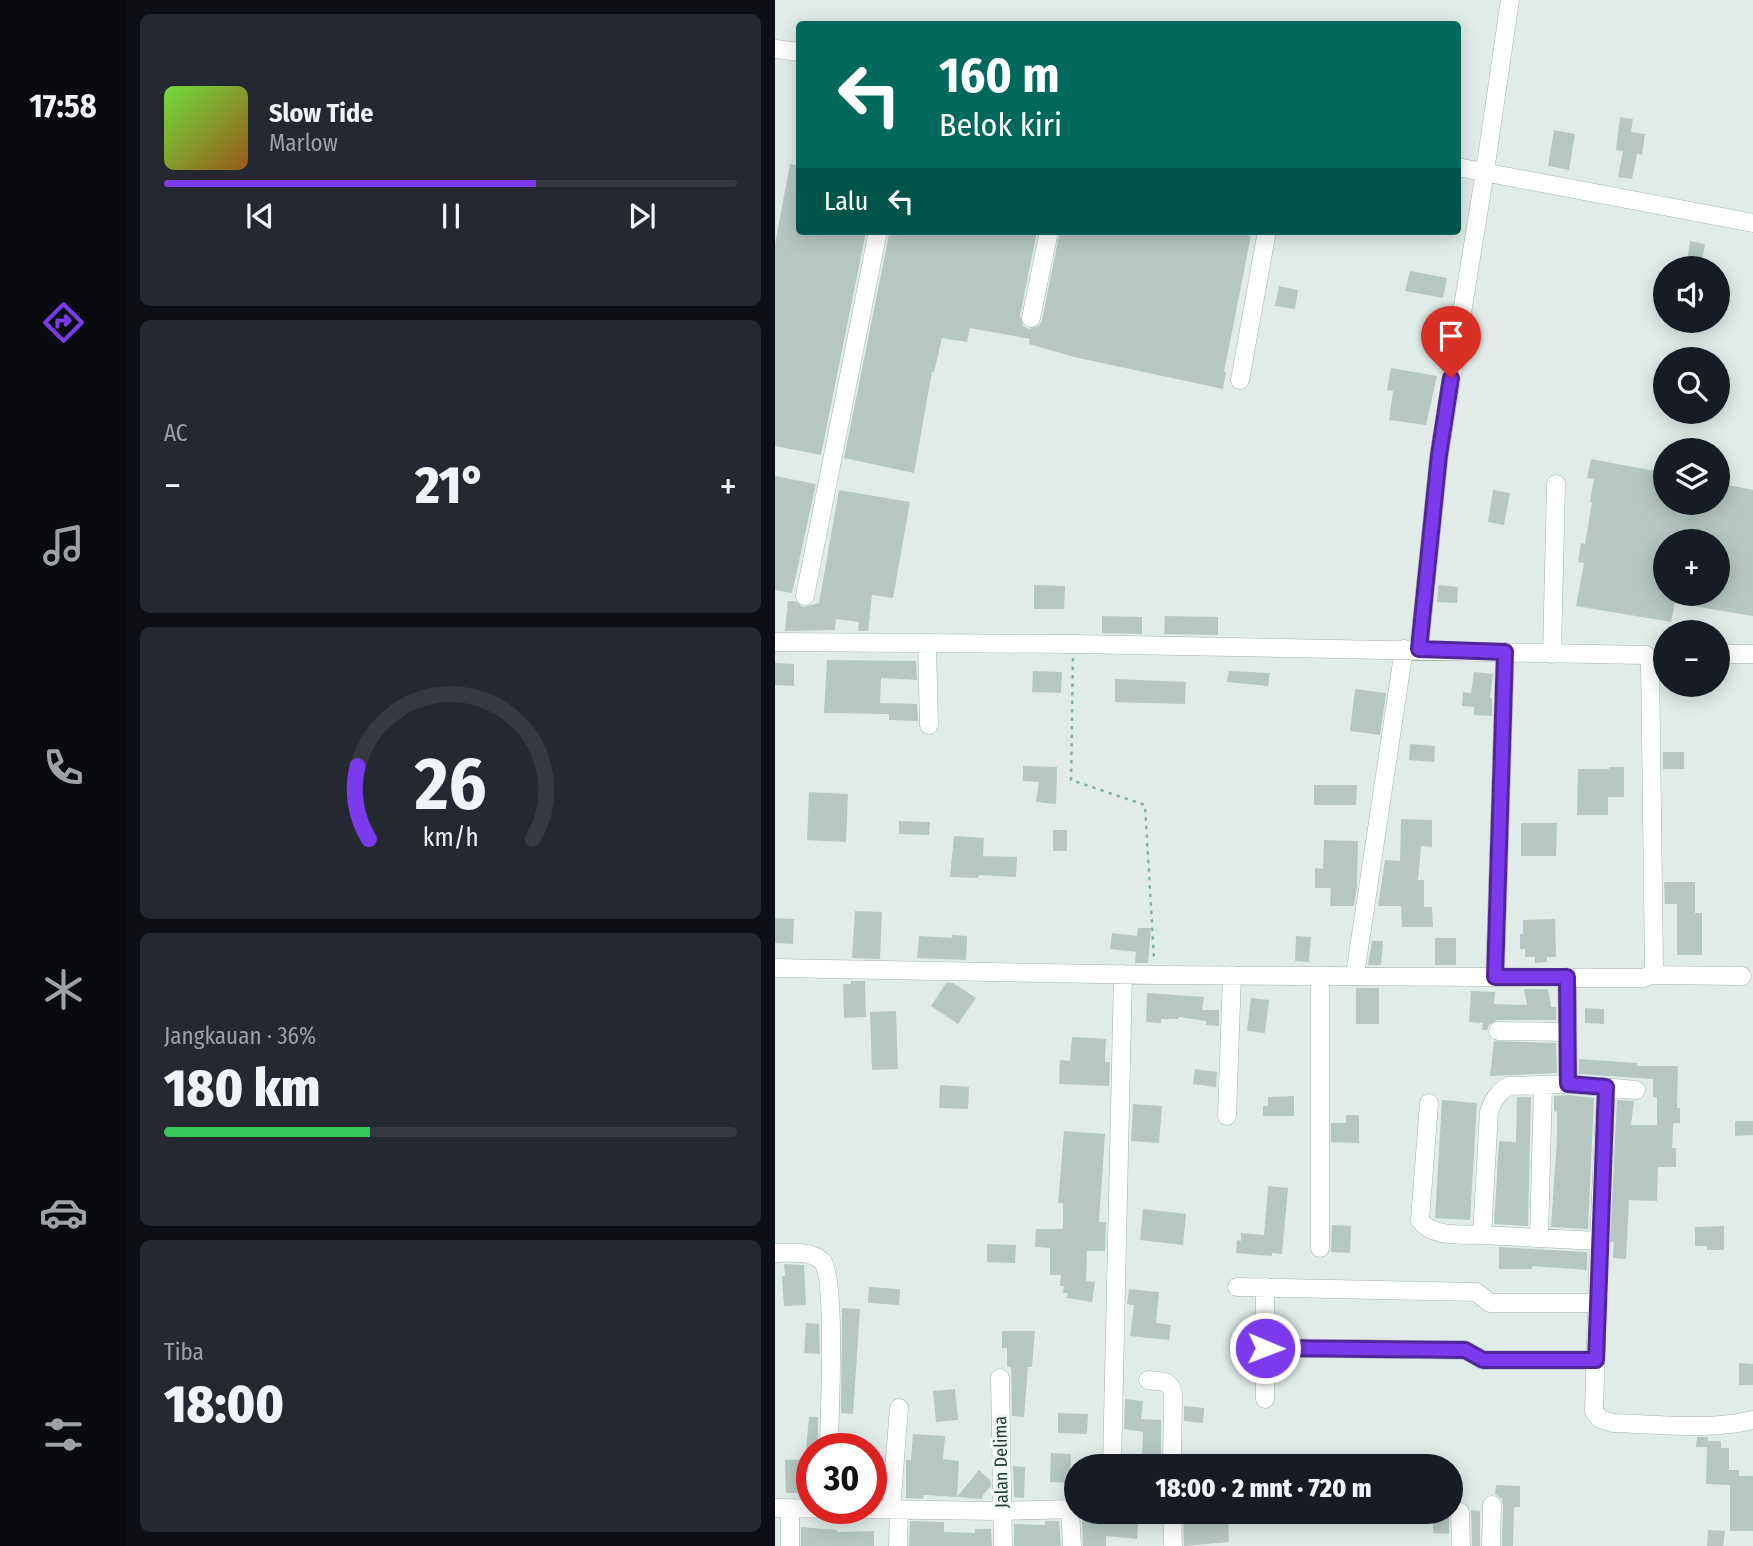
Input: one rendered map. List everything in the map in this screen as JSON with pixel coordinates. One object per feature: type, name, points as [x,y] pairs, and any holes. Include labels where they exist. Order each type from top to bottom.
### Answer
[{"type":"street","points":[[1355,975],[1412,649],[1439,455],[1510,0]]},
{"type":"street","points":[[775,49],[796,52]]},
{"type":"street","points":[[1461,168],[1753,223]]},
{"type":"street","points":[[805,596],[877,235]]},
{"type":"street","points":[[1031,318],[1048,235]]},
{"type":"street","points":[[1240,380],[1266,235]]},
{"type":"street","points":[[1552,654],[1556,484]]},
{"type":"street","points":[[775,642],[1653,654]]},
{"type":"street","points":[[927,645],[929,725]]},
{"type":"street","points":[[1495,977],[1505,652]]},
{"type":"street","points":[[1646,654],[1650,659],[1654,968],[1651,975]]},
{"type":"street","points":[[1730,654],[1753,654]]},
{"type":"street","points":[[775,968],[1155,975],[1643,978],[1651,975],[1742,976]]},
{"type":"street","points":[[1112,1454],[1123,974]]},
{"type":"street","points":[[1227,1116],[1232,975]]},
{"type":"street","points":[[1320,976],[1320,1248]]},
{"type":"street","points":[[1567,977],[1568,1084]]},
{"type":"street","points":[[1498,1031],[1568,1032]]},
{"type":"street","points":[[1482,1235],[1489,1112],[1502,1090],[1509,1086],[1568,1084],[1636,1090]]},
{"type":"street","points":[[1539,1238],[1543,1085]]},
{"type":"street","points":[[1606,1087],[1594,1410],[1600,1419],[1613,1423],[1714,1425],[1753,1420]]},
{"type":"street","points":[[1429,1103],[1420,1220],[1429,1229],[1482,1235],[1599,1241]]},
{"type":"street","points":[[775,1253],[811,1255],[822,1261],[826,1271],[829,1281],[829,1433]]},
{"type":"street","points":[[1237,1287],[1476,1292],[1490,1303],[1598,1303]]},
{"type":"street","points":[[1265,1287],[1265,1399]]},
{"type":"street","points":[[1265,1348],[1465,1350],[1483,1360],[1596,1360]]},
{"type":"street","name":"Jalan Delima","points":[[1000,1378],[1003,1546]]},
{"type":"street","points":[[1148,1380],[1165,1382],[1171,1387],[1172,1454]]},
{"type":"street","points":[[899,1408],[895,1510],[899,1546]]},
{"type":"street","points":[[1491,1546],[1492,1504]]},
{"type":"street","points":[[783,1509],[790,1546]]},
{"type":"street","points":[[887,1510],[1064,1509]]},
{"type":"street","points":[[1072,1546],[1073,1524]]},
{"type":"street","points":[[1172,1524],[1173,1546]]},
{"type":"street","points":[[1460,1524],[1461,1546]]},
{"type":"path","points":[[1074,644],[1071,780],[1145,807],[1155,975]]},
{"type":"building","points":[[1620,117],[1633,119],[1631,132],[1645,134],[1642,155],[1637,154],[1632,179],[1618,177],[1623,151],[1616,150]]},
{"type":"building","points":[[1554,130],[1575,134],[1569,170],[1548,166]]},
{"type":"building","points":[[790,164],[796,165],[796,235],[865,235],[821,455],[775,446],[775,244]]},
{"type":"building","points":[[889,235],[1036,235],[1020,316],[1023,326],[1029,329],[1039,326],[1042,320],[1059,235],[1251,236],[1223,389],[1074,357],[1029,344],[1030,339],[970,328],[967,342],[942,338],[932,372],[914,473],[844,458]]},
{"type":"building","points":[[1690,241],[1705,244],[1703,256],[1688,256]]},
{"type":"building","points":[[1410,271],[1447,278],[1443,298],[1405,291]]},
{"type":"building","points":[[1279,286],[1298,290],[1295,309],[1275,306]]},
{"type":"building","points":[[1391,368],[1437,376],[1426,425],[1389,420],[1393,391],[1387,390]]},
{"type":"building","points":[[1591,459],[1653,471],[1653,515],[1730,515],[1730,485],[1753,490],[1753,616],[1693,606],[1730,606],[1730,529],[1653,529],[1653,606],[1674,606],[1671,620],[1576,606],[1584,563],[1578,562],[1581,543],[1585,544],[1594,479],[1587,478]]},
{"type":"building","points":[[775,476],[816,484],[792,593],[775,590]]},
{"type":"building","points":[[839,490],[910,502],[893,598],[872,595],[868,631],[858,631],[859,622],[836,619],[835,630],[785,631],[788,601],[795,601],[803,607],[819,603]]},
{"type":"building","points":[[1493,490],[1510,493],[1504,525],[1488,522]]},
{"type":"building","points":[[1034,585],[1065,586],[1064,609],[1034,609]]},
{"type":"building","points":[[1438,585],[1458,587],[1457,603],[1437,602]]},
{"type":"building","points":[[1102,616],[1142,617],[1142,634],[1102,633]]},
{"type":"building","points":[[1165,616],[1218,617],[1218,635],[1164,634]]},
{"type":"building","points":[[827,660],[916,661],[917,680],[881,678],[880,703],[917,704],[918,721],[889,720],[889,714],[824,713]]},
{"type":"building","points":[[775,663],[794,664],[794,686],[775,685]]},
{"type":"building","points":[[1033,671],[1062,672],[1061,693],[1032,692]]},
{"type":"building","points":[[1229,671],[1270,673],[1268,686],[1227,682]]},
{"type":"building","points":[[1474,672],[1493,674],[1490,698],[1492,716],[1474,715],[1474,707],[1462,706],[1463,692],[1471,693]]},
{"type":"building","points":[[1115,679],[1186,682],[1185,704],[1115,702]]},
{"type":"building","points":[[1355,689],[1386,693],[1380,735],[1350,731]]},
{"type":"building","points":[[1410,744],[1435,746],[1434,762],[1409,760]]},
{"type":"building","points":[[1663,752],[1684,752],[1684,769],[1663,769]]},
{"type":"building","points":[[1023,766],[1057,767],[1056,804],[1036,802],[1039,782],[1023,781]]},
{"type":"building","points":[[1624,767],[1624,797],[1608,797],[1608,815],[1577,815],[1578,769]]},
{"type":"building","points":[[1314,785],[1357,785],[1356,805],[1314,805]]},
{"type":"building","points":[[809,792],[848,794],[846,842],[807,840]]},
{"type":"building","points":[[1401,819],[1432,820],[1432,847],[1421,846],[1418,880],[1424,880],[1424,907],[1432,907],[1433,927],[1402,927],[1401,906],[1378,906],[1385,860],[1400,861]]},
{"type":"building","points":[[899,821],[930,822],[929,835],[899,834]]},
{"type":"building","points":[[1521,823],[1557,823],[1556,856],[1521,856]]},
{"type":"building","points":[[1053,830],[1067,830],[1067,851],[1053,851]]},
{"type":"building","points":[[954,836],[984,838],[983,856],[1017,857],[1016,877],[950,877]]},
{"type":"building","points":[[1324,840],[1358,841],[1354,906],[1330,906],[1331,888],[1315,888],[1315,868],[1323,869]]},
{"type":"building","points":[[1664,882],[1695,882],[1695,913],[1702,913],[1702,955],[1677,955],[1677,904],[1665,904]]},
{"type":"building","points":[[855,911],[882,912],[880,959],[852,958]]},
{"type":"building","points":[[775,918],[794,919],[793,944],[775,943]]},
{"type":"building","points":[[1555,919],[1556,957],[1547,957],[1547,962],[1535,963],[1535,957],[1525,957],[1525,949],[1520,949],[1523,920]]},
{"type":"building","points":[[1138,928],[1151,928],[1148,963],[1135,963],[1136,952],[1110,949],[1112,933],[1137,936]]},
{"type":"building","points":[[952,935],[967,936],[966,960],[917,958],[919,936],[952,938]]},
{"type":"building","points":[[1296,936],[1311,937],[1309,962],[1295,961]]},
{"type":"building","points":[[1435,938],[1456,938],[1456,965],[1435,965]]},
{"type":"building","points":[[1372,941],[1383,941],[1381,965],[1368,965]]},
{"type":"building","points":[[851,981],[865,981],[866,1017],[844,1018],[843,984],[851,984]]},
{"type":"building","points":[[946,983],[953,983],[976,998],[958,1024],[931,1006]]},
{"type":"building","points":[[1356,988],[1379,988],[1379,1024],[1356,1024]]},
{"type":"building","points":[[1524,989],[1548,989],[1551,1007],[1556,1007],[1556,1020],[1497,1020],[1489,1025],[1487,1030],[1482,1030],[1483,1023],[1469,1022],[1471,991],[1495,992],[1494,1004],[1527,1005]]},
{"type":"building","points":[[1147,993],[1204,997],[1202,1010],[1219,1010],[1219,1026],[1179,1017],[1161,1019],[1161,1023],[1146,1022]]},
{"type":"building","points":[[1251,998],[1269,1000],[1265,1033],[1247,1031]]},
{"type":"building","points":[[1585,1008],[1604,1009],[1604,1024],[1585,1023]]},
{"type":"building","points":[[896,1011],[898,1069],[872,1070],[870,1012]]},
{"type":"building","points":[[1072,1037],[1106,1039],[1105,1062],[1110,1062],[1109,1086],[1059,1084],[1060,1060],[1070,1061]]},
{"type":"building","points":[[1494,1041],[1556,1043],[1557,1073],[1490,1076]]},
{"type":"building","points":[[1579,1059],[1638,1063],[1637,1066],[1678,1066],[1677,1108],[1680,1108],[1680,1123],[1673,1123],[1672,1148],[1676,1148],[1676,1167],[1658,1167],[1657,1201],[1629,1200],[1626,1259],[1613,1258],[1614,1242],[1610,1242],[1617,1100],[1634,1101],[1631,1125],[1657,1125],[1657,1097],[1653,1097],[1653,1079],[1579,1074]]},
{"type":"building","points":[[1195,1069],[1217,1072],[1216,1087],[1193,1084]]},
{"type":"building","points":[[940,1085],[969,1087],[968,1109],[939,1108]]},
{"type":"building","points":[[1294,1096],[1294,1116],[1263,1116],[1263,1106],[1268,1106],[1268,1097]]},
{"type":"building","points":[[1554,1096],[1594,1098],[1588,1229],[1551,1227],[1557,1138]]},
{"type":"building","points":[[1517,1097],[1531,1097],[1528,1226],[1494,1224],[1499,1141],[1516,1142]]},
{"type":"building","points":[[1442,1100],[1477,1103],[1470,1220],[1435,1218]]},
{"type":"building","points":[[1133,1104],[1162,1106],[1159,1143],[1131,1141]]},
{"type":"building","points":[[1346,1115],[1359,1115],[1359,1143],[1331,1142],[1331,1123],[1346,1123]]},
{"type":"building","points":[[1735,1121],[1753,1121],[1753,1135],[1735,1136]]},
{"type":"building","points":[[1064,1131],[1105,1134],[1099,1222],[1106,1222],[1105,1251],[1087,1251],[1086,1281],[1095,1282],[1092,1302],[1067,1298],[1068,1293],[1063,1293],[1064,1286],[1060,1286],[1061,1275],[1050,1275],[1050,1248],[1035,1247],[1036,1229],[1063,1229],[1063,1203],[1058,1203]]},
{"type":"building","points":[[1268,1186],[1288,1188],[1282,1254],[1272,1253],[1272,1256],[1236,1253],[1237,1240],[1241,1241],[1241,1233],[1264,1235]]},
{"type":"building","points":[[1143,1209],[1186,1214],[1183,1245],[1140,1240]]},
{"type":"building","points":[[1332,1225],[1351,1226],[1350,1253],[1331,1252]]},
{"type":"building","points":[[1724,1226],[1724,1250],[1707,1250],[1707,1246],[1695,1246],[1695,1227]]},
{"type":"building","points":[[987,1244],[1016,1245],[1015,1263],[987,1262]]},
{"type":"building","points":[[1499,1247],[1587,1252],[1587,1270],[1532,1266],[1532,1269],[1499,1269]]},
{"type":"building","points":[[784,1264],[804,1265],[806,1305],[784,1306]]},
{"type":"building","points":[[869,1287],[900,1289],[899,1305],[868,1303]]},
{"type":"building","points":[[1129,1289],[1159,1292],[1156,1323],[1171,1325],[1169,1340],[1130,1336],[1134,1305],[1127,1304]]},
{"type":"building","points":[[842,1308],[860,1309],[853,1414],[841,1413]]},
{"type":"building","points":[[806,1323],[819,1324],[820,1354],[804,1353]]},
{"type":"building","points":[[1002,1331],[1035,1331],[1032,1367],[1028,1367],[1024,1417],[1012,1416],[1011,1367],[1007,1367],[1007,1348],[1002,1348]]},
{"type":"building","points":[[1739,1363],[1753,1364],[1753,1385],[1739,1385]]},
{"type":"building","points":[[955,1389],[958,1420],[936,1422],[933,1391]]},
{"type":"building","points":[[1125,1399],[1143,1401],[1141,1419],[1161,1420],[1161,1454],[1142,1454],[1143,1432],[1124,1429]]},
{"type":"building","points":[[1184,1406],[1204,1408],[1203,1423],[1184,1421]]},
{"type":"building","points":[[1058,1413],[1088,1414],[1087,1434],[1058,1433]]},
{"type":"building","points":[[809,1417],[818,1417],[818,1433],[808,1433]]},
{"type":"building","points":[[913,1434],[945,1436],[943,1459],[959,1461],[957,1497],[924,1495],[923,1499],[906,1498],[906,1460],[911,1460]]},
{"type":"building","points":[[1697,1437],[1708,1437],[1708,1441],[1721,1441],[1721,1448],[1729,1448],[1729,1470],[1739,1470],[1739,1476],[1753,1476],[1753,1531],[1730,1531],[1730,1485],[1706,1484],[1707,1447],[1696,1447]]},
{"type":"building","points":[[1051,1453],[1071,1454],[1064,1454],[1064,1483],[1050,1482]]},
{"type":"building","points":[[785,1460],[796,1460],[796,1493],[786,1493]]},
{"type":"building","points":[[1013,1466],[1025,1467],[1024,1498],[1014,1497]]},
{"type":"building","points":[[979,1470],[990,1480],[991,1486],[982,1499],[957,1497]]},
{"type":"building","points":[[1496,1485],[1520,1486],[1520,1507],[1514,1507],[1513,1546],[1502,1546],[1503,1505],[1502,1499],[1495,1494]]},
{"type":"building","points":[[1471,1510],[1480,1511],[1480,1546],[1472,1546]]},
{"type":"building","points":[[910,1521],[944,1522],[944,1532],[975,1533],[975,1529],[991,1529],[992,1546],[909,1546]]},
{"type":"building","points":[[1045,1521],[1059,1521],[1061,1546],[1014,1546],[1014,1524],[1045,1525]]},
{"type":"building","points":[[1082,1524],[1138,1524],[1137,1539],[1106,1536],[1106,1546],[1083,1546]]},
{"type":"building","points":[[1183,1524],[1228,1524],[1229,1542],[1184,1546]]},
{"type":"building","points":[[1433,1524],[1449,1524],[1449,1534],[1433,1533]]},
{"type":"building","points":[[801,1527],[837,1532],[874,1531],[874,1546],[801,1546]]},
{"type":"building","points":[[1708,1530],[1725,1531],[1723,1546],[1707,1546]]},
{"type":"route","points":[[1265,1348],[1465,1350],[1483,1360],[1596,1360],[1606,1087],[1568,1084],[1567,977],[1495,977],[1505,652],[1419,649],[1439,455],[1451,378]]}]
